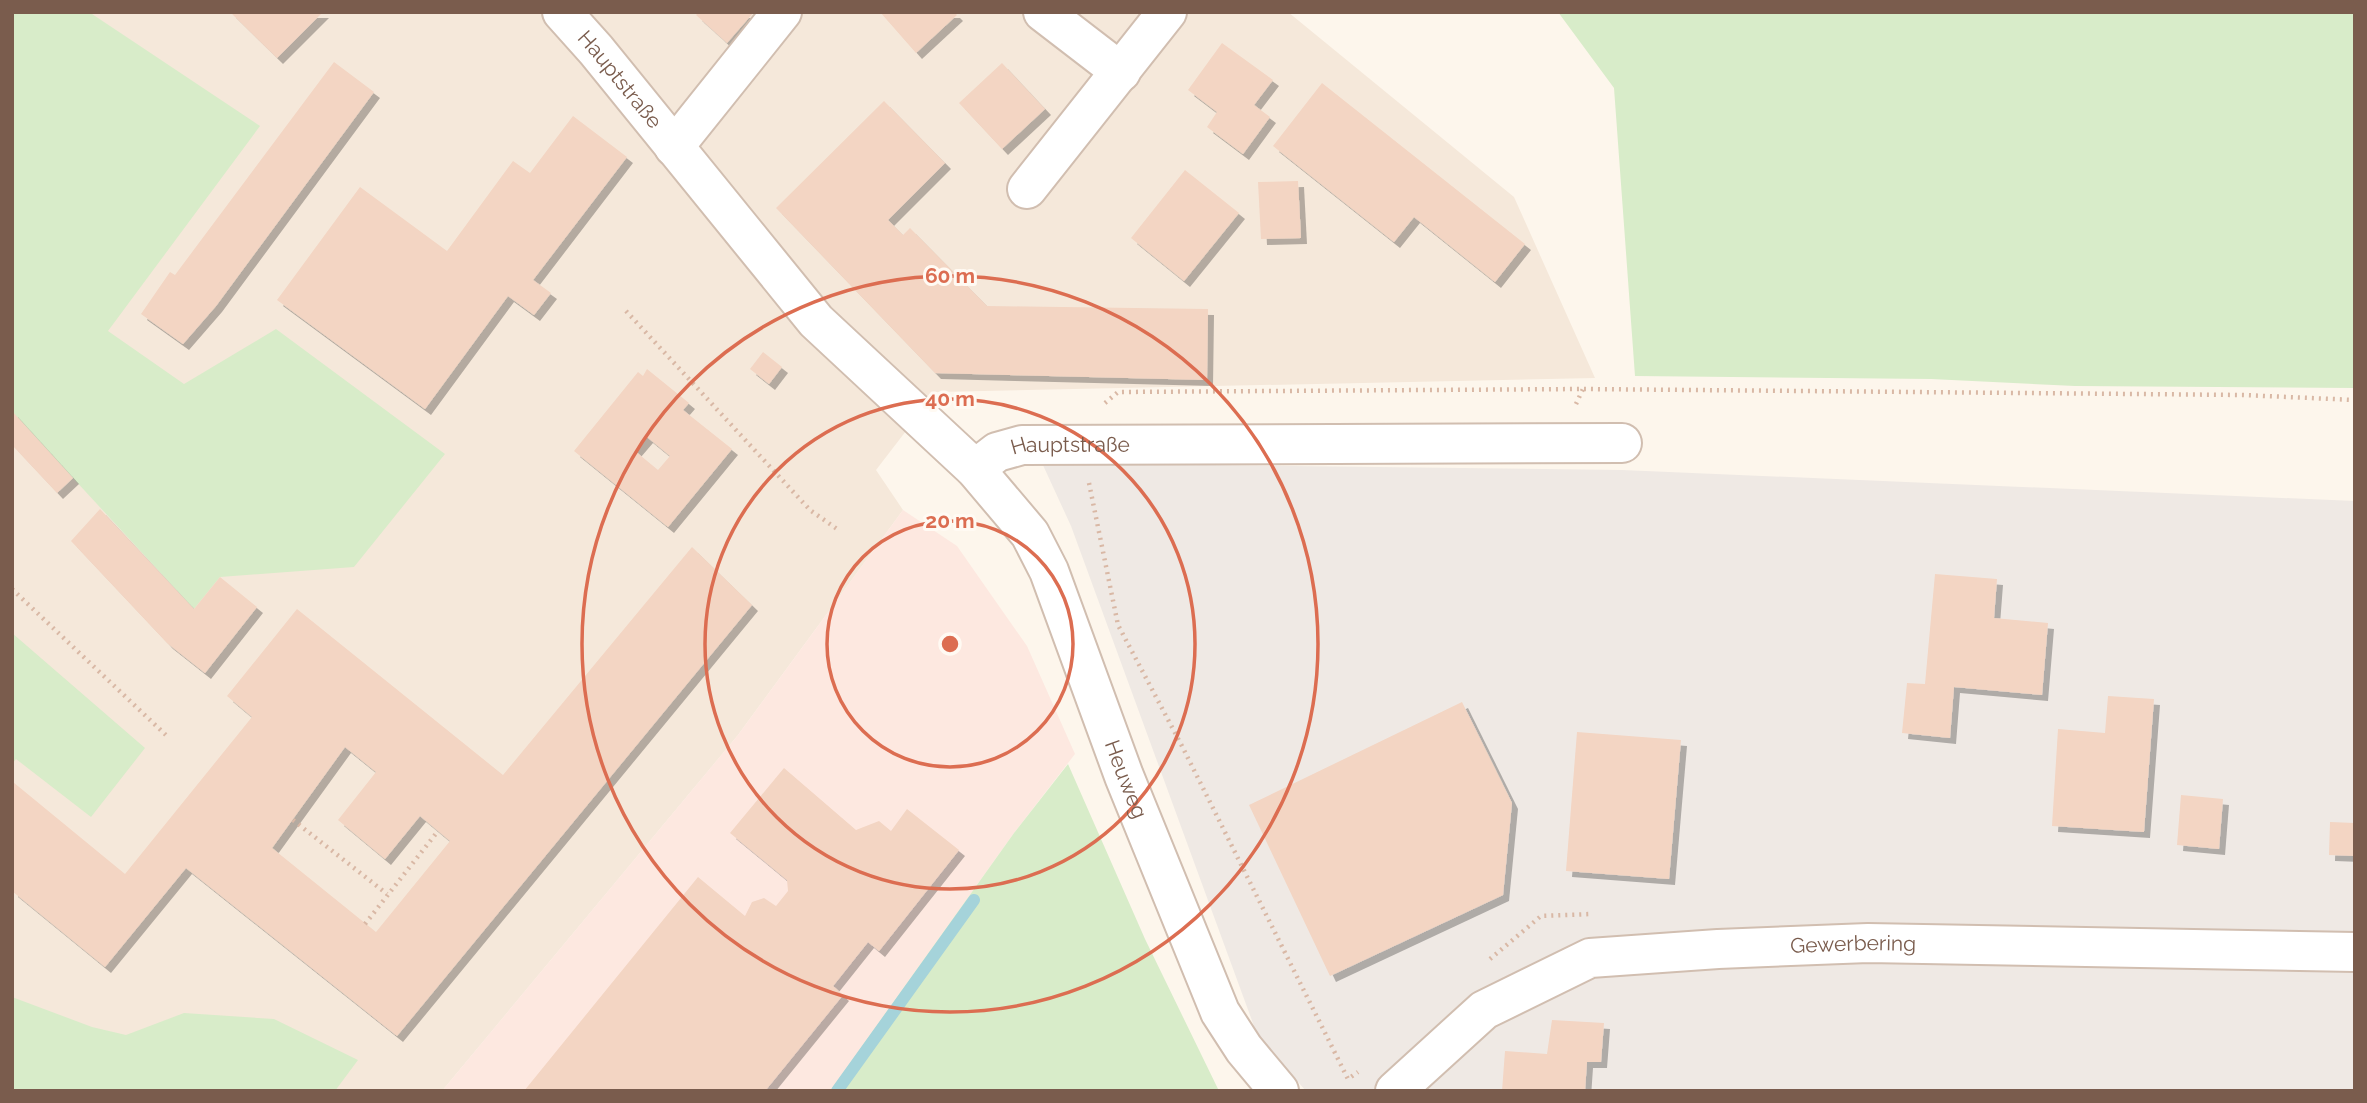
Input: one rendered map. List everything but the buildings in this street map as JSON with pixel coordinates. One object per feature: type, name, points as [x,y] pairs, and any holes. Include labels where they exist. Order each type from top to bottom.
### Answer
[{"type":"street","name":"Hauptstraße","points":[[562,12],[816,321],[975,469],[996,452],[1022,445],[1622,443]]},
{"type":"street","points":[[674,147],[782,12]]},
{"type":"street","points":[[1043,12],[1121,72]]},
{"type":"street","points":[[1027,189],[1167,12]]},
{"type":"street","name":"Heuweg","points":[[975,469],[1030,534],[1049,571],[1124,776],[1220,1012],[1244,1049],[1279,1091]]},
{"type":"street","name":"Gewerbering","points":[[1395,1091],[1484,1010],[1590,958],[1868,943],[2355,952]]},
{"type":"path","points":[[626,311],[810,510],[837,529]]},
{"type":"path","points":[[1100,408],[1118,392],[1597,389],[2243,396],[2355,400]]},
{"type":"path","points":[[1084,444],[1118,625],[1183,748],[1348,1079],[1367,1063]]},
{"type":"path","points":[[12,589],[168,737]]},
{"type":"path","points":[[293,820],[387,894]]},
{"type":"path","points":[[365,924],[438,831]]},
{"type":"path","points":[[1482,966],[1541,916],[1594,914]]},
{"type":"shaded area","points":[[12,12],[1288,12],[1514,197],[1595,378],[936,392],[876,470],[903,510],[738,735],[442,1091],[12,1091]]},
{"type":"shaded area","points":[[1042,463],[1622,470],[2355,501],[2355,1091],[1306,1091],[1258,1037],[1071,526]]},
{"type":"shaded area","points":[[903,510],[957,546],[1027,646],[1075,754],[1014,833],[830,1091],[442,1091],[738,735]]},
{"type":"green space","points":[[12,12],[89,12],[260,126],[108,331],[184,384],[276,329],[445,454],[354,567],[220,577],[194,609],[12,412]]},
{"type":"green space","points":[[1558,12],[2355,12],[2355,388],[2075,386],[1931,379],[1635,376],[1614,88]]},
{"type":"green space","points":[[12,633],[145,748],[91,817],[16,759],[12,764]]},
{"type":"green space","points":[[1068,764],[1145,939],[1219,1091],[830,1091],[1014,833]]},
{"type":"green space","points":[[12,997],[92,1027],[126,1035],[184,1013],[274,1019],[358,1060],[335,1091],[12,1091]]},
{"type":"waterway","points":[[837,1091],[974,900]]}]
